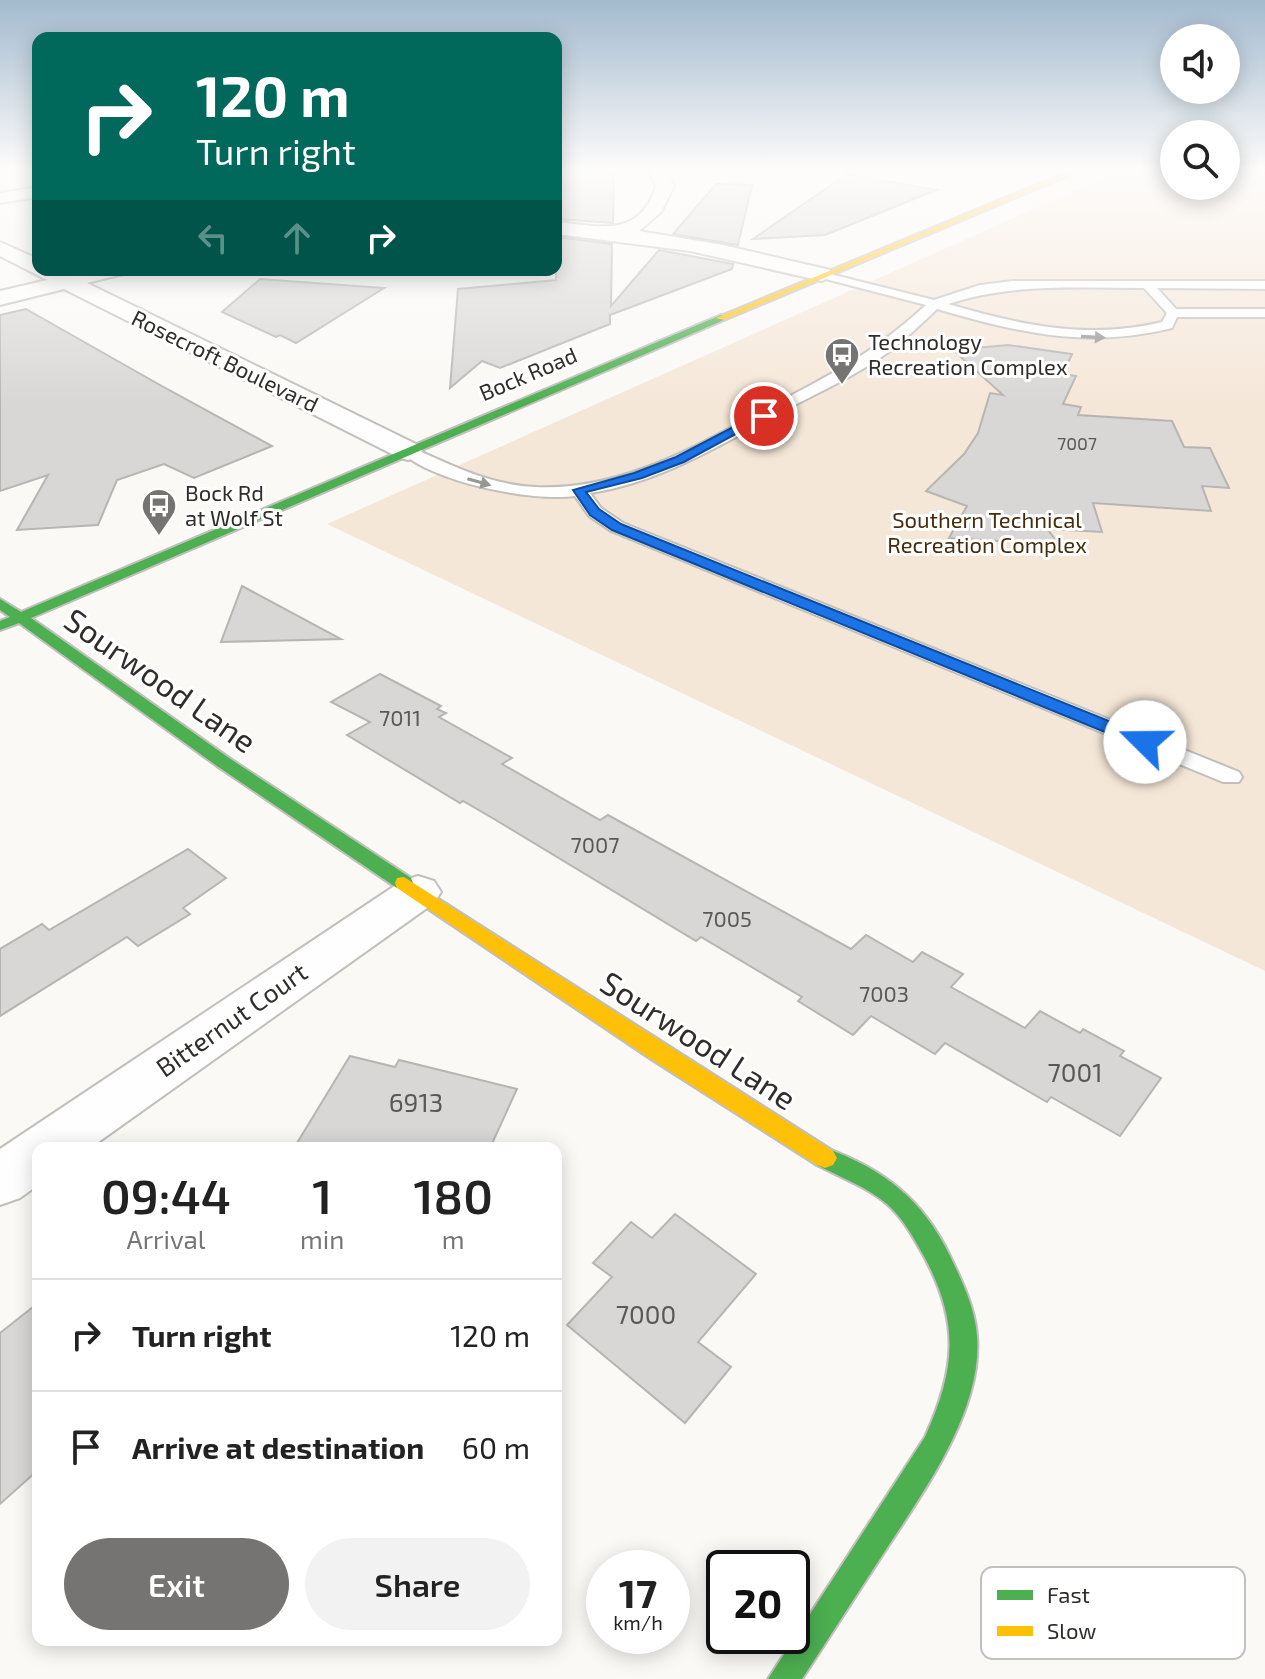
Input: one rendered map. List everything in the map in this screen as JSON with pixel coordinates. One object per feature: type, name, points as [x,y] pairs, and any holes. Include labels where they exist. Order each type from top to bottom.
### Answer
[{"type":"main road","name":"Bock Road","points":[[0,626],[887,248]]},
{"type":"main road","name":"Sourwood Lane","points":[[0,603],[18,619],[223,762],[659,1053],[820,1155],[894,1196],[924,1228],[939,1261],[964,1336],[952,1409],[919,1473],[784,1679]]},
{"type":"street","name":"Rosecroft Boulevard","points":[[1,248],[32,265]]},
{"type":"street","points":[[717,248],[822,275]]},
{"type":"street","name":"Rosecroft Boulevard","points":[[54,276],[408,451]]},
{"type":"street","points":[[0,298],[91,276]]},
{"type":"street","name":"Bitternut Court","points":[[56,1142],[418,892]]},
{"type":"street","points":[[0,1180],[32,1158]]},
{"type":"lane","points":[[822,275],[1035,331],[1104,338],[1134,335],[1167,325],[1173,313]]},
{"type":"lane","points":[[1147,284],[1173,313],[1265,313]]},
{"type":"lane","points":[[408,451],[462,477],[503,489],[537,492],[579,490],[638,476],[680,459],[858,366],[894,342],[935,304],[980,289],[1002,286],[1265,285]]},
{"type":"lane","points":[[579,490],[595,512],[617,527],[1231,777]]},
{"type":"green space","name":"Southern Technical Recreation Complex","points":[[945,248],[1265,248],[1265,971],[327,524]]},
{"type":"building","points":[[562,248],[612,248],[611,306],[659,250],[733,264],[732,269],[610,315],[610,324],[500,368],[482,361],[450,388],[458,289],[556,280],[556,276],[562,276]]},
{"type":"building","points":[[260,279],[384,288],[296,343],[222,312]]},
{"type":"building","points":[[26,309],[272,446],[194,478],[164,464],[117,480],[98,525],[17,530],[48,475],[0,491],[0,315]]},
{"type":"building","points":[[1008,345],[1072,354],[1063,374],[1076,376],[1063,404],[1081,407],[1078,415],[1172,421],[1184,447],[1210,448],[1229,488],[1202,486],[1211,511],[1093,503],[1102,532],[1047,529],[1060,545],[949,538],[967,506],[926,491],[964,454],[978,433],[990,393],[1003,395],[953,350]]},
{"type":"building","points":[[242,586],[341,639],[221,642]]},
{"type":"building","points":[[380,674],[441,706],[437,709],[446,713],[439,717],[512,758],[502,764],[600,820],[608,815],[851,949],[866,935],[913,962],[922,952],[963,974],[951,987],[1025,1028],[1040,1011],[1080,1033],[1083,1029],[1124,1051],[1120,1056],[1161,1078],[1120,1136],[1051,1097],[1047,1102],[945,1043],[935,1054],[871,1016],[853,1035],[798,1001],[802,997],[701,937],[696,941],[347,735],[370,722],[331,702]]},
{"type":"building","points":[[188,849],[226,878],[183,908],[190,914],[138,946],[127,937],[0,1016],[0,949],[42,924],[49,930]]},
{"type":"building","points":[[350,1056],[395,1067],[399,1060],[517,1089],[493,1142],[298,1142]]},
{"type":"building","points":[[675,1214],[756,1274],[698,1342],[731,1367],[685,1423],[567,1325],[612,1277],[593,1263],[631,1222],[652,1238]]},
{"type":"building","points":[[32,1308],[32,1475],[0,1504],[0,1333]]},
{"type":"traffic: fast","points":[[0,626],[721,318]]},
{"type":"traffic: fast","points":[[0,603],[223,762],[404,883]]},
{"type":"traffic: fast","points":[[784,1679],[935,1447],[955,1393],[964,1349],[956,1301],[939,1260],[917,1223],[894,1196],[825,1158]]},
{"type":"traffic: slow","points":[[721,318],[889,248]]},
{"type":"traffic: slow","points":[[404,883],[659,1053],[825,1158]]},
{"type":"place","name":"Technology Recreation Complex","points":[[842,386]]},
{"type":"place","name":"Bock Rd at Wolf St","points":[[159,537]]},
{"type":"route","points":[[764,416],[680,459],[638,476],[579,490],[595,512],[617,527],[1145,742]]}]
